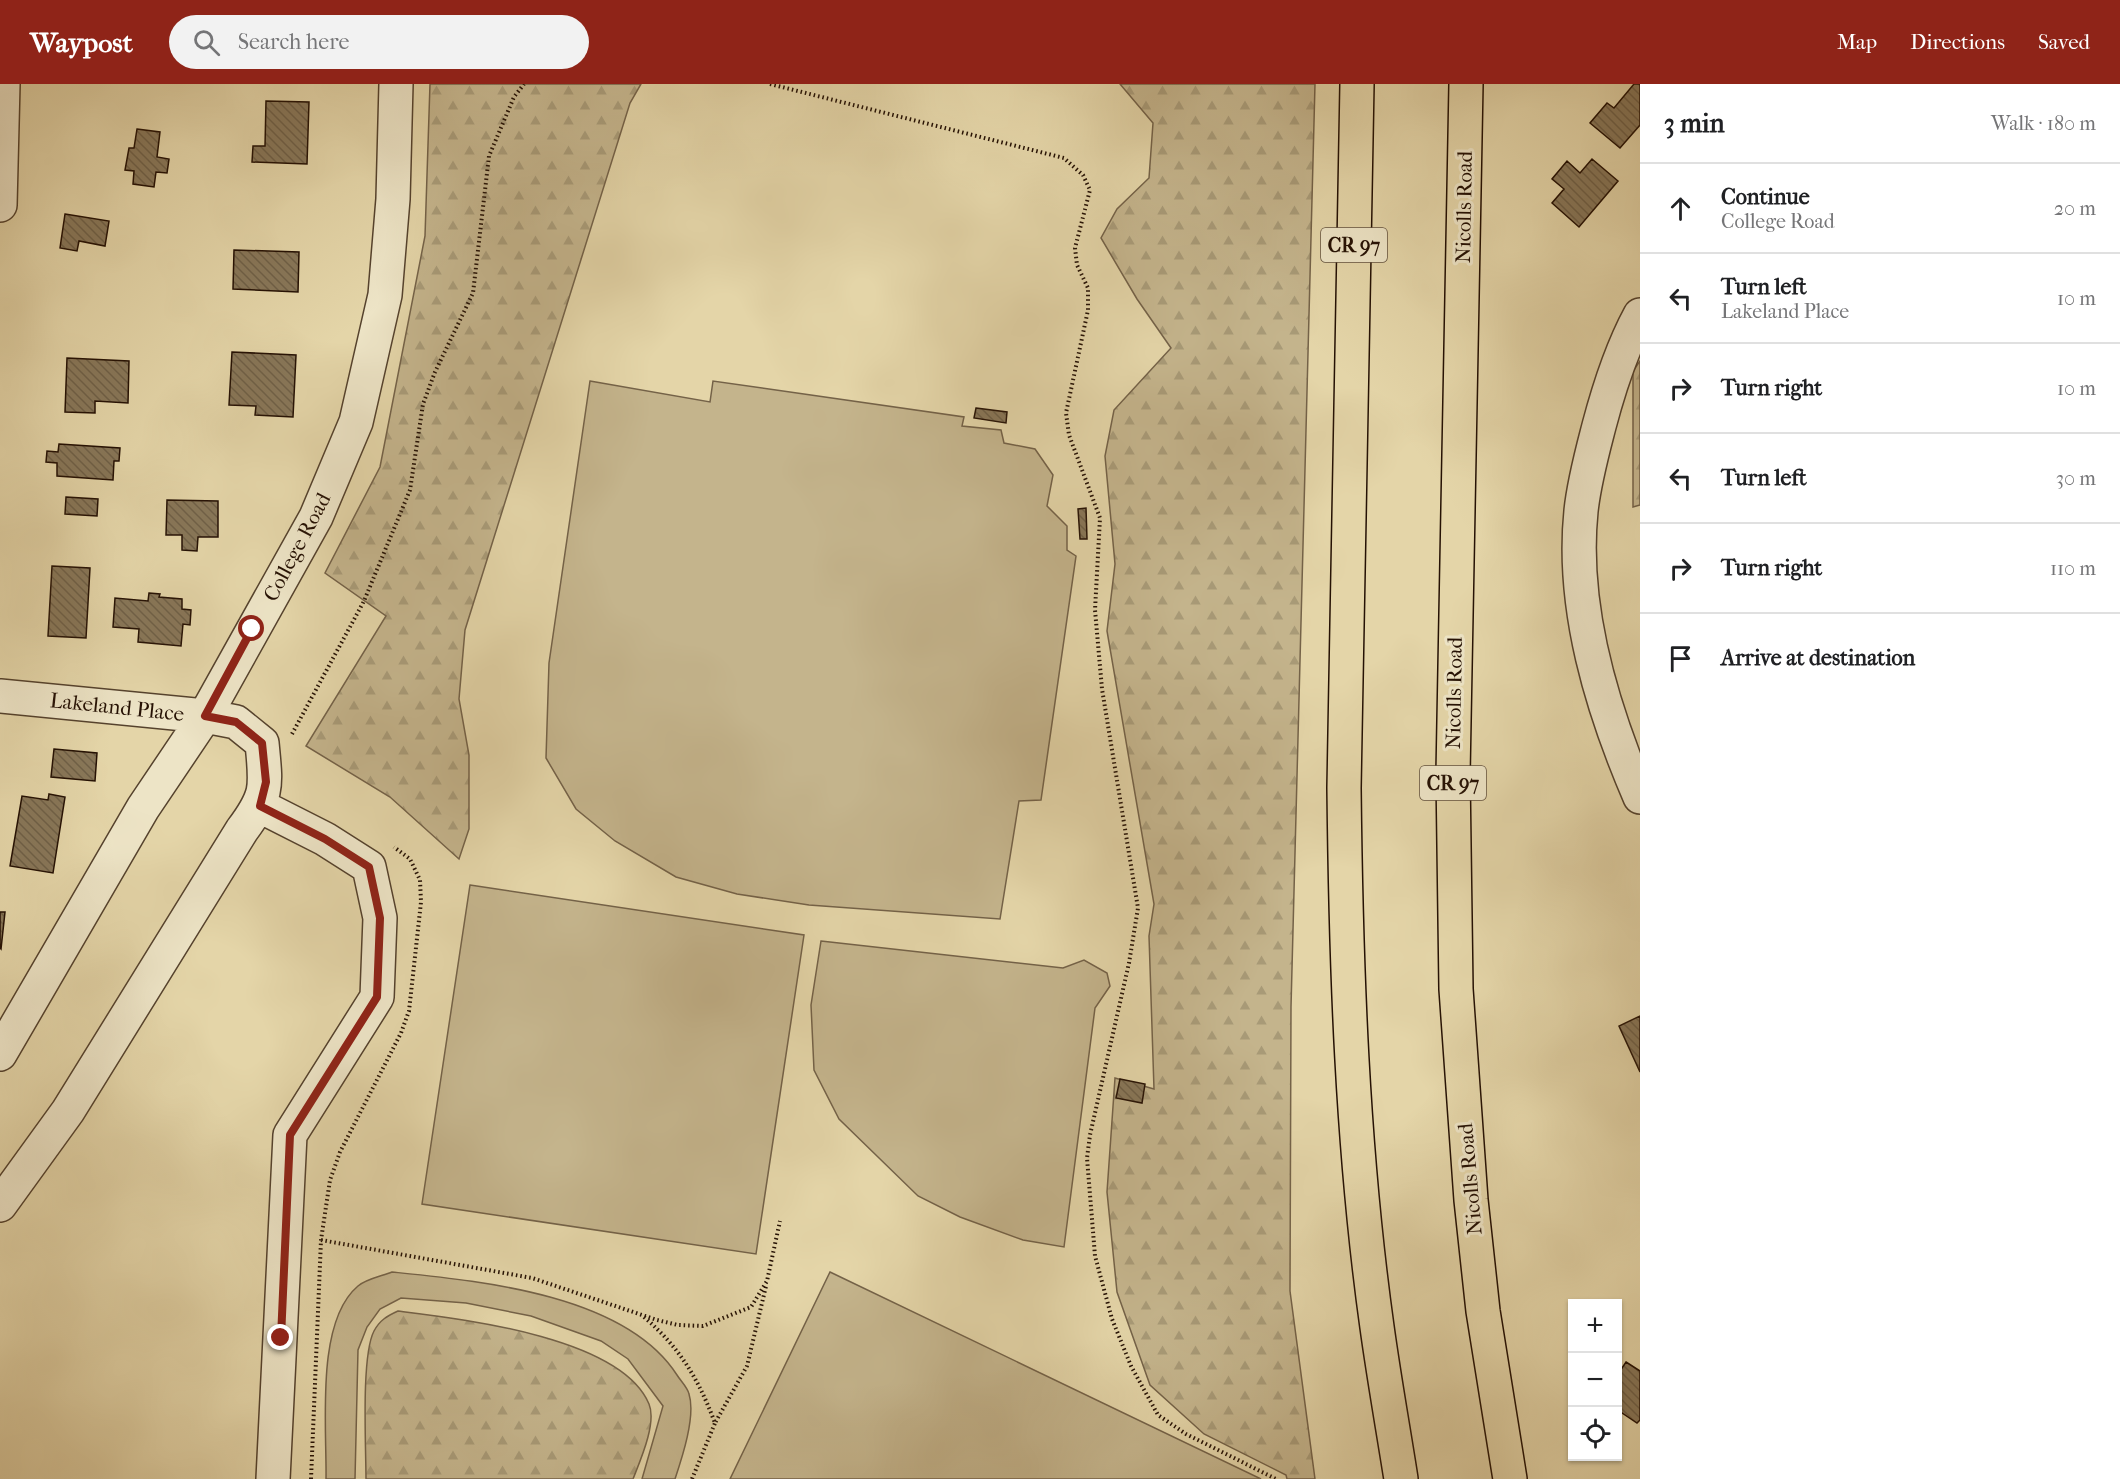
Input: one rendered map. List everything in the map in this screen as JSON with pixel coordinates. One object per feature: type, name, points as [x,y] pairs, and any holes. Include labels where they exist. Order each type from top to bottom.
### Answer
[{"type":"highway","name":"CR 97","points":[[1357,84],[1344,776],[1345,905],[1349,1006],[1362,1185],[1376,1326],[1401,1479]]},
{"type":"highway","name":"Nicolls Road","points":[[1466,84],[1453,774],[1456,990],[1471,1200],[1483,1311],[1510,1479]]},
{"type":"street","points":[[0,205],[3,84]]},
{"type":"street","name":"College Road","points":[[0,1054],[143,808],[205,716],[316,517],[356,422],[385,295],[393,199],[396,84]]},
{"type":"street","points":[[1640,315],[1619,363],[1598,430],[1581,510],[1580,554],[1587,625],[1597,675],[1640,797]]},
{"type":"street","name":"Lakeland Place","points":[[0,696],[205,716],[236,722],[275,742]]},
{"type":"street","points":[[0,1206],[68,1111],[242,830],[260,806],[275,742]]},
{"type":"street","points":[[260,806],[325,839],[369,867],[380,918],[377,997],[290,1135],[273,1479]]},
{"type":"path","points":[[275,742],[364,600],[410,490],[423,404],[435,372],[473,292],[489,156],[514,97],[524,84]]},
{"type":"path","points":[[770,84],[1064,158],[1083,175],[1090,190],[1075,248],[1077,265],[1088,288],[1088,310],[1066,413],[1069,435],[1100,518],[1095,610],[1102,689],[1138,908],[1129,963],[1090,1135],[1087,1158],[1095,1256],[1112,1319],[1131,1365],[1158,1415],[1186,1434],[1276,1479]]},
{"type":"path","points":[[311,1479],[321,1240],[330,1180],[340,1152]]},
{"type":"path","points":[[692,1479],[715,1423],[747,1366],[780,1221]]},
{"type":"path","points":[[321,1240],[532,1278],[678,1325],[703,1326],[751,1307],[767,1281]]},
{"type":"path","points":[[641,1314],[662,1333],[695,1377],[715,1423]]},
{"type":"green space","points":[[430,84],[641,84],[630,103],[465,630],[459,699],[469,755],[469,829],[459,859],[390,797],[306,746],[386,616],[325,573],[380,467],[425,236]]},
{"type":"green space","points":[[1120,84],[1315,84],[1291,1007],[1290,1291],[1315,1479],[1287,1479],[1286,1475],[1204,1434],[1150,1385],[1117,1292],[1107,1192],[1115,1078],[1154,1089],[1149,936],[1154,904],[1107,631],[1115,564],[1105,456],[1114,410],[1171,348],[1137,299],[1101,238],[1117,209],[1149,178],[1153,123]]},
{"type":"green space","points":[[1640,361],[1640,505],[1633,507],[1633,371]]},
{"type":"green space","points":[[590,381],[710,402],[713,381],[964,417],[962,426],[1001,430],[1004,443],[1035,449],[1053,475],[1047,506],[1067,526],[1067,550],[1076,556],[1041,800],[1019,801],[1000,919],[809,905],[737,894],[676,877],[615,841],[576,809],[546,758],[549,663]]},
{"type":"green space","points":[[470,885],[804,935],[756,1254],[422,1204]]},
{"type":"green space","points":[[821,941],[1063,968],[1084,960],[1107,973],[1110,986],[1095,1008],[1064,1247],[1023,1240],[960,1217],[918,1196],[839,1119],[814,1070],[811,1005]]},
{"type":"green space","points":[[392,1272],[466,1280],[548,1296],[587,1309],[623,1326],[653,1348],[677,1375],[688,1392],[691,1414],[675,1479],[642,1479],[663,1406],[628,1359],[601,1341],[531,1316],[466,1303],[401,1298],[380,1309],[367,1327],[358,1350],[355,1479],[326,1479],[326,1376],[335,1324],[344,1302],[358,1286]]},
{"type":"green space","points":[[830,1272],[1261,1479],[730,1479]]},
{"type":"green space","points":[[398,1311],[460,1319],[537,1335],[574,1347],[607,1362],[633,1381],[649,1404],[651,1412],[647,1442],[633,1479],[366,1479],[366,1380],[370,1343],[379,1324]]},
{"type":"building","points":[[1634,84],[1640,84],[1640,125],[1620,148],[1590,123],[1607,103],[1614,108]]},
{"type":"building","points":[[266,101],[309,102],[307,164],[252,162],[253,146],[265,146]]},
{"type":"building","points":[[137,129],[160,132],[157,157],[169,159],[167,173],[156,172],[154,187],[133,184],[134,171],[125,170],[129,148],[134,148]]},
{"type":"building","points":[[1592,159],[1618,181],[1579,227],[1552,203],[1564,189],[1552,179],[1567,161],[1580,173]]},
{"type":"building","points":[[65,214],[109,221],[105,246],[79,241],[77,251],[60,248]]},
{"type":"building","points":[[234,250],[299,252],[298,292],[233,289]]},
{"type":"building","points":[[232,352],[296,355],[293,417],[255,415],[256,406],[229,405]]},
{"type":"building","points":[[67,358],[129,361],[128,403],[95,401],[95,413],[65,412]]},
{"type":"building","points":[[976,408],[1007,412],[1006,423],[974,418]]},
{"type":"building","points":[[59,444],[120,448],[119,461],[114,461],[113,480],[57,476],[57,463],[46,462],[47,451],[58,452]]},
{"type":"building","points":[[66,497],[98,499],[97,516],[65,514]]},
{"type":"building","points":[[167,500],[218,501],[218,537],[198,537],[197,551],[182,550],[182,535],[166,535]]},
{"type":"building","points":[[1086,508],[1087,539],[1080,539],[1078,509]]},
{"type":"building","points":[[52,566],[90,568],[86,638],[48,636]]},
{"type":"building","points":[[149,593],[160,594],[159,597],[182,599],[182,609],[191,610],[190,625],[183,624],[181,646],[138,642],[139,629],[113,627],[115,598],[148,601]]},
{"type":"building","points":[[54,749],[97,753],[95,781],[51,777]]},
{"type":"building","points":[[49,794],[65,797],[53,873],[10,866],[22,796],[48,800]]},
{"type":"building","points":[[0,912],[5,912],[1,949],[0,948]]},
{"type":"building","points":[[1640,1016],[1640,1072],[1619,1026]]},
{"type":"building","points":[[1120,1079],[1145,1084],[1142,1103],[1116,1098]]},
{"type":"building","points":[[1626,1362],[1640,1371],[1640,1420],[1637,1423],[1622,1413],[1622,1368]]},
{"type":"route","points":[[252,629],[205,716],[236,722],[262,743],[266,782],[260,806],[325,839],[369,867],[380,918],[377,997],[290,1135],[281,1338]]}]
